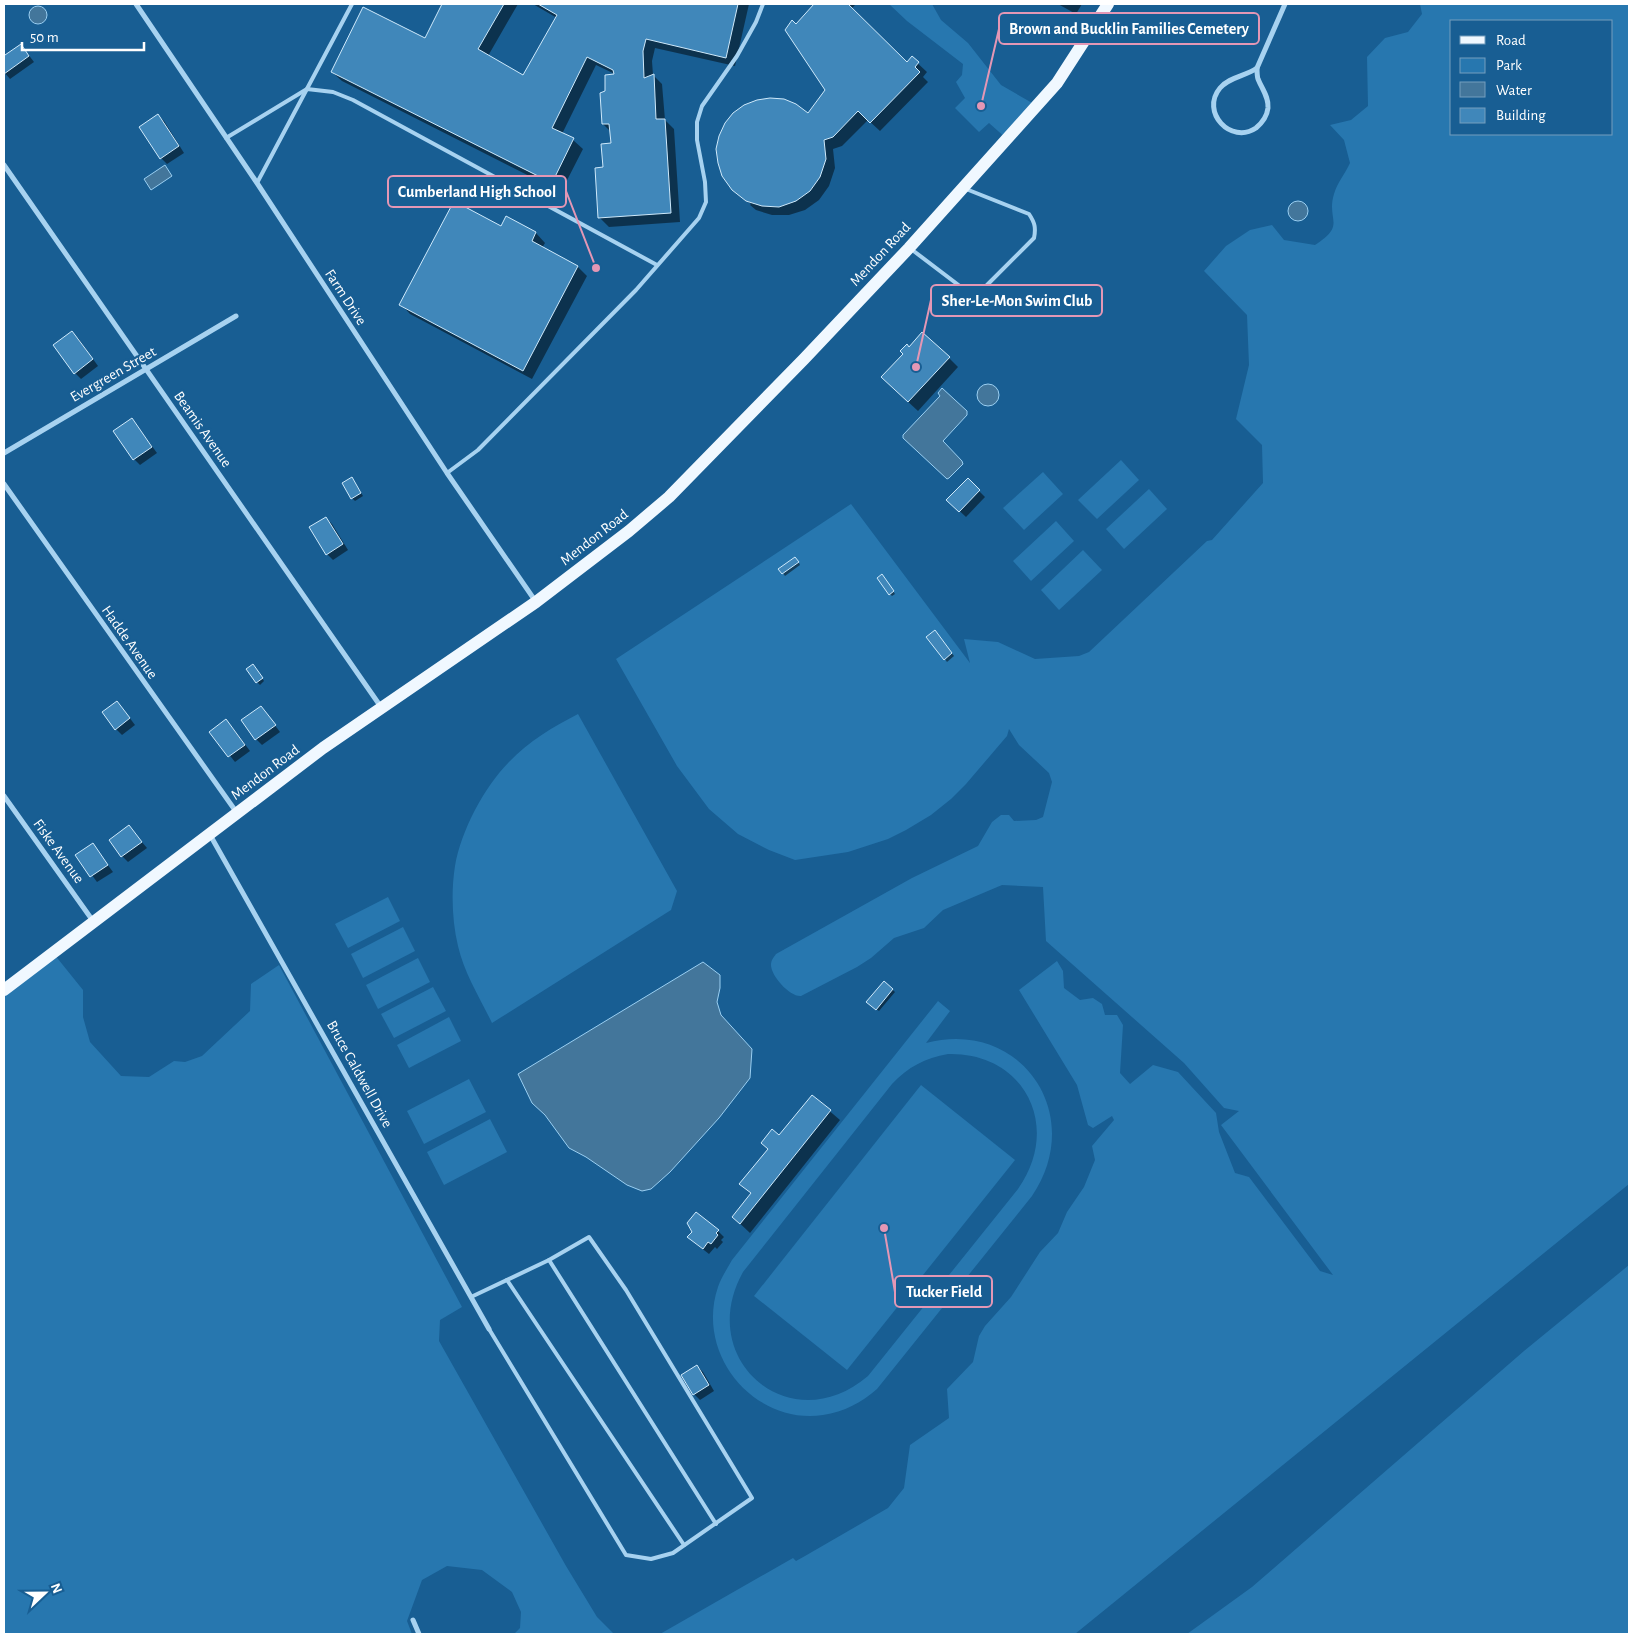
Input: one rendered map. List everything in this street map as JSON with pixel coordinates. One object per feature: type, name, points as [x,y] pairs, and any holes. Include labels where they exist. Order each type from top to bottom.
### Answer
[{"type":"main road","name":"Mendon Road","points":[[4,990],[323,748],[536,602],[622,537],[669,497],[910,248],[964,188],[1056,83],[1108,4]]},
{"type":"street","name":"Farm Drive","points":[[136,4],[257,183],[447,473],[536,602]]},
{"type":"street","points":[[1257,68],[1249,74],[1225,83],[1215,98],[1216,116],[1220,124],[1228,130],[1245,133],[1260,125],[1265,118],[1268,100],[1258,78],[1257,68],[1285,4]]},
{"type":"street","name":"Beamis Avenue","points":[[4,165],[381,707]]},
{"type":"street","name":"Evergreen Street","points":[[4,453],[236,316]]},
{"type":"street","name":"Hadde Avenue","points":[[4,484],[237,813]]},
{"type":"street","name":"Fiske Avenue","points":[[4,796],[93,921]]},
{"type":"street","name":"Bruce Caldwell Drive","points":[[209,833],[489,1328]]},
{"type":"street","points":[[413,1620],[418,1634]]},
{"type":"lane","points":[[257,183],[352,4]]},
{"type":"lane","points":[[447,473],[478,450],[636,290],[698,218],[706,202],[705,182],[696,140],[697,122],[702,106],[737,56],[756,22],[763,4]]},
{"type":"lane","points":[[226,138],[307,89],[333,92],[352,100],[657,265]]},
{"type":"lane","points":[[910,248],[958,285],[970,291],[986,286],[1034,238],[1035,222],[1029,214],[964,188]]},
{"type":"lane","points":[[471,1298],[549,1260],[589,1237],[626,1290],[752,1498],[673,1553],[651,1559],[626,1555],[489,1328]]},
{"type":"lane","points":[[549,1260],[716,1524]]},
{"type":"lane","points":[[507,1280],[684,1545]]},
{"type":"green space","points":[[889,4],[932,4],[941,20],[968,43],[1001,85],[1034,104],[1007,139],[989,123],[979,132],[955,108],[965,98],[956,82],[962,75],[963,64],[907,21]]},
{"type":"green space","points":[[1420,4],[1629,4],[1629,1184],[1075,1634],[660,1634],[793,1558],[796,1561],[888,1508],[904,1488],[910,1445],[949,1418],[947,1389],[973,1362],[979,1336],[985,1326],[1011,1297],[1040,1252],[1058,1233],[1067,1212],[1084,1187],[1095,1160],[1092,1146],[1114,1120],[1112,1116],[1093,1128],[1088,1125],[1077,1085],[1019,990],[1057,961],[1063,971],[1064,988],[1080,1000],[1093,998],[1102,1004],[1105,1015],[1117,1015],[1123,1025],[1120,1073],[1130,1084],[1153,1065],[1178,1072],[1216,1113],[1219,1132],[1235,1173],[1249,1177],[1320,1271],[1333,1275],[1221,1125],[1239,1111],[1224,1108],[1184,1063],[1046,941],[1043,887],[1002,885],[943,910],[924,928],[894,938],[871,958],[857,967],[801,996],[787,990],[774,975],[771,963],[776,954],[912,878],[978,846],[992,822],[1001,815],[1009,815],[1014,821],[1036,820],[1043,817],[1052,782],[1049,773],[1019,745],[1009,729],[1007,736],[966,784],[931,815],[888,839],[848,852],[795,860],[769,850],[738,834],[709,809],[677,766],[616,659],[851,504],[970,663],[964,639],[998,642],[1035,659],[1079,656],[1089,652],[1207,541],[1212,540],[1263,483],[1262,445],[1236,419],[1249,365],[1247,315],[1204,271],[1226,246],[1250,230],[1272,225],[1284,240],[1315,245],[1325,238],[1333,227],[1332,203],[1334,194],[1350,163],[1344,140],[1330,125],[1351,120],[1368,106],[1367,57],[1385,38],[1408,32],[1422,14]]},
{"type":"green space","points":[[1121,460],[1139,480],[1097,519],[1078,500]]},
{"type":"green space","points":[[1043,472],[1063,494],[1024,530],[1003,508]]},
{"type":"green space","points":[[1149,489],[1167,509],[1124,549],[1106,529]]},
{"type":"green space","points":[[1056,521],[1074,541],[1031,581],[1013,561]]},
{"type":"green space","points":[[1083,550],[1102,570],[1059,610],[1041,590]]},
{"type":"green space","points":[[578,714],[677,891],[671,910],[492,1023],[464,966],[456,936],[453,916],[454,876],[462,838],[475,810],[500,772],[533,741],[550,729]]},
{"type":"green space","points":[[388,897],[400,921],[348,948],[335,924]]},
{"type":"green space","points":[[403,927],[415,951],[363,978],[351,954]]},
{"type":"green space","points":[[54,954],[83,990],[83,1017],[90,1042],[121,1076],[149,1077],[174,1061],[185,1062],[202,1056],[250,1011],[251,984],[279,965],[462,1307],[440,1320],[439,1341],[566,1566],[597,1617],[614,1634],[514,1634],[520,1628],[521,1612],[512,1592],[482,1570],[447,1566],[422,1580],[407,1621],[412,1634],[4,1634],[4,992]]},
{"type":"green space","points":[[418,958],[430,982],[378,1009],[366,985]]},
{"type":"green space","points":[[433,987],[446,1011],[394,1038],[381,1014]]},
{"type":"green space","points":[[938,1001],[950,1011],[926,1043],[960,1039],[990,1045],[1016,1059],[1035,1080],[1048,1105],[1052,1134],[1047,1165],[1032,1196],[877,1389],[859,1402],[831,1414],[798,1415],[774,1409],[753,1397],[736,1380],[723,1360],[715,1337],[713,1312],[718,1287],[732,1260]],"holes":[[[948,1054],[975,1057],[998,1066],[1016,1079],[1028,1098],[1035,1119],[1036,1141],[1031,1165],[1018,1189],[868,1376],[839,1394],[809,1400],[782,1395],[758,1382],[741,1361],[731,1335],[731,1304],[743,1272],[898,1078],[917,1064],[940,1056]]]},
{"type":"green space","points":[[449,1017],[461,1041],[409,1068],[397,1045]]},
{"type":"green space","points":[[469,1079],[486,1112],[424,1144],[407,1111]]},
{"type":"green space","points":[[921,1085],[1015,1160],[847,1370],[754,1296]]},
{"type":"green space","points":[[490,1119],[507,1152],[444,1185],[427,1152]]},
{"type":"green space","points":[[1629,1265],[1629,1634],[1187,1634],[1252,1587],[1524,1351]]},
{"type":"water","points":[[38,6],[44,9],[47,15],[44,21],[38,24],[32,21],[29,15],[32,9]]},
{"type":"water","points":[[165,165],[172,176],[151,190],[144,179]]},
{"type":"water","points":[[1294,201],[1302,201],[1308,207],[1308,215],[1302,221],[1294,221],[1288,215],[1288,207]]},
{"type":"water","points":[[984,384],[992,384],[999,391],[999,399],[992,406],[984,406],[977,399],[977,391]]},
{"type":"water","points":[[942,388],[967,411],[967,415],[943,441],[963,464],[947,479],[903,438],[903,435],[940,396],[938,393]]},
{"type":"water","points":[[703,962],[720,975],[717,1002],[721,1015],[752,1049],[750,1078],[719,1118],[670,1172],[651,1189],[642,1191],[627,1185],[586,1157],[569,1148],[545,1115],[532,1103],[518,1074]]},
{"type":"building","points":[[442,4],[504,4],[478,49],[523,75],[557,15],[538,4],[738,4],[726,58],[646,39],[643,51],[644,78],[654,74],[656,119],[665,119],[671,213],[598,218],[595,168],[603,167],[601,144],[611,143],[609,124],[602,124],[600,93],[605,91],[605,75],[614,74],[613,70],[587,57],[552,128],[574,138],[552,183],[331,72],[363,7],[425,38]]},
{"type":"building","points":[[814,4],[848,4],[907,62],[912,56],[919,62],[915,67],[920,72],[870,123],[858,111],[833,137],[824,140],[826,159],[820,177],[810,191],[796,201],[779,207],[762,206],[746,201],[732,190],[722,176],[716,149],[719,136],[725,123],[733,113],[744,105],[770,98],[784,99],[796,104],[808,113],[825,90],[785,30],[792,20],[796,24]]},
{"type":"building","points":[[21,44],[29,56],[4,74],[4,53],[5,55]]},
{"type":"building","points":[[158,114],[179,146],[160,159],[139,127]]},
{"type":"building","points":[[454,201],[501,226],[506,216],[536,232],[532,241],[578,266],[523,371],[399,305]]},
{"type":"building","points":[[72,331],[93,359],[74,374],[53,345]]},
{"type":"building","points":[[922,332],[950,357],[908,402],[881,377],[903,354],[900,351],[907,344],[909,347]]},
{"type":"building","points":[[132,418],[152,447],[133,460],[113,431]]},
{"type":"building","points":[[352,477],[361,493],[351,499],[342,483]]},
{"type":"building","points":[[968,478],[980,490],[959,512],[946,500]]},
{"type":"building","points":[[326,517],[343,544],[326,555],[309,527]]},
{"type":"building","points":[[795,557],[799,562],[782,574],[778,569]]},
{"type":"building","points":[[882,574],[894,591],[889,595],[877,578]]},
{"type":"building","points":[[935,630],[952,653],[944,660],[926,637]]},
{"type":"building","points":[[253,664],[263,678],[256,683],[246,669]]},
{"type":"building","points":[[117,701],[130,718],[115,730],[102,712]]},
{"type":"building","points":[[261,706],[276,725],[255,740],[241,720]]},
{"type":"building","points":[[226,719],[245,745],[228,757],[209,732]]},
{"type":"building","points":[[129,825],[142,842],[121,857],[109,840]]},
{"type":"building","points":[[93,843],[108,865],[90,877],[75,855]]},
{"type":"building","points":[[884,981],[893,989],[876,1010],[866,1002]]},
{"type":"building","points":[[812,1095],[831,1110],[740,1224],[732,1217],[751,1193],[739,1184],[768,1149],[761,1143],[772,1129],[779,1135]]},
{"type":"building","points":[[696,1212],[719,1230],[716,1233],[718,1235],[711,1244],[708,1242],[703,1249],[687,1237],[692,1232],[687,1223]]},
{"type":"building","points":[[697,1365],[709,1385],[693,1395],[681,1375]]},
{"type":"place","name":"Brown and Bucklin Families Cemetery","points":[[981,106]]},
{"type":"place","name":"Cumberland High School","points":[[596,268]]},
{"type":"place","name":"Sher-Le-Mon Swim Club","points":[[916,367]]},
{"type":"place","name":"Tucker Field","points":[[884,1228]]}]
